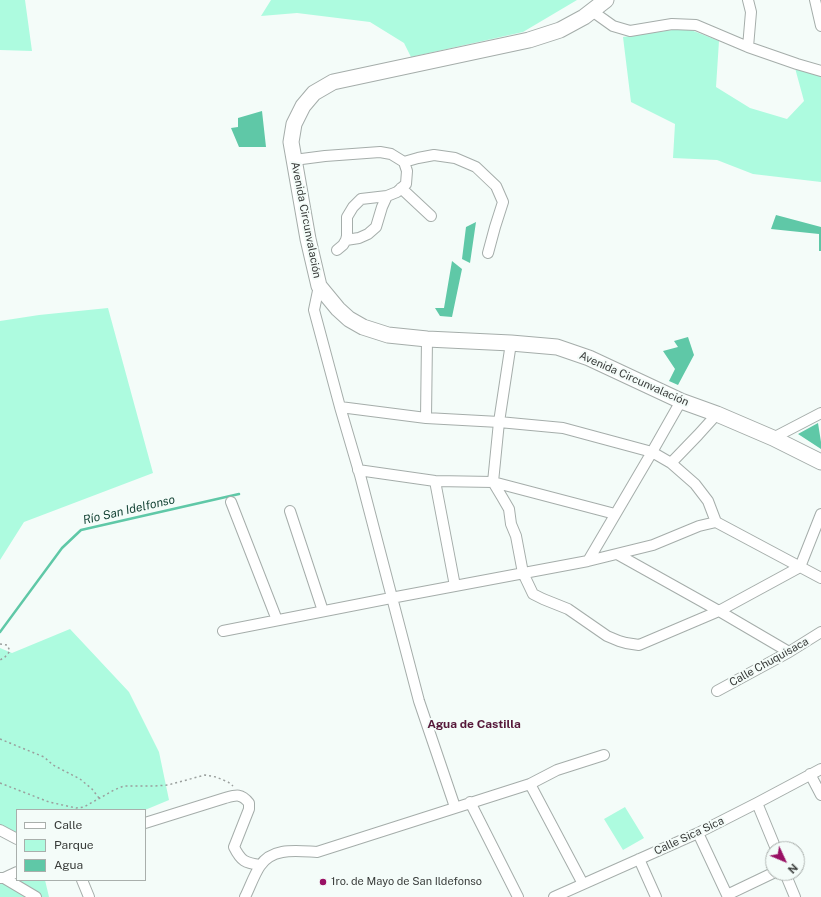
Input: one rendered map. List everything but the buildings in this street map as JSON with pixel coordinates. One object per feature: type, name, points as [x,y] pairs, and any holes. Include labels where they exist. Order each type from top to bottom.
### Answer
[{"type":"highway","name":"Avenida Circunvalación","points":[[606,0],[584,17],[560,30],[529,40],[333,82],[314,93],[303,106],[294,124],[291,142],[308,239],[319,286],[338,309],[349,319],[362,327],[388,335],[557,347],[590,358],[681,401],[717,414],[773,438],[821,462]]},
{"type":"street","points":[[748,0],[751,12],[748,47]]},
{"type":"street","points":[[815,0],[821,26]]},
{"type":"street","points":[[592,11],[613,26],[630,30],[672,24],[696,25],[748,47],[821,71]]},
{"type":"street","points":[[294,160],[380,152],[390,154],[404,162],[407,171],[406,184],[397,192],[387,196],[361,199],[353,207],[347,217],[348,229],[346,240],[337,250]]},
{"type":"street","points":[[404,162],[434,155],[455,158],[476,167],[496,186],[503,202],[488,253]]},
{"type":"street","points":[[401,188],[431,216]]},
{"type":"street","points":[[346,240],[359,238],[376,228],[387,196]]},
{"type":"street","points":[[319,286],[314,310],[419,701],[455,807]]},
{"type":"street","points":[[426,418],[428,339]]},
{"type":"street","points":[[511,343],[493,482],[509,509],[523,573],[533,594],[568,609],[606,636],[626,643],[639,645],[719,611],[800,567],[821,514]]},
{"type":"street","points":[[588,561],[681,401]]},
{"type":"street","points":[[340,407],[426,418],[500,422],[563,428],[652,452],[671,463],[695,484],[708,502],[716,522],[821,578]]},
{"type":"street","points":[[773,438],[821,413]]},
{"type":"street","points":[[671,463],[717,414]]},
{"type":"street","points":[[358,470],[435,481],[493,482],[615,514]]},
{"type":"street","points":[[435,481],[455,586]]},
{"type":"street","points":[[231,502],[277,620]]},
{"type":"street","points":[[290,510],[324,611]]},
{"type":"street","points":[[223,631],[588,561],[653,545],[700,526],[716,522]]},
{"type":"street","points":[[617,554],[789,652]]},
{"type":"street","name":"Calle Chuquisaca","points":[[717,691],[789,652],[821,632]]},
{"type":"street","points":[[245,897],[260,865],[269,856],[281,851],[317,852],[530,784],[557,770],[604,755]]},
{"type":"street","name":"Calle Sica Sica","points":[[554,897],[698,832],[757,803],[821,768]]},
{"type":"street","points":[[810,774],[821,795]]},
{"type":"street","points":[[530,784],[582,884]]},
{"type":"street","points":[[146,823],[236,795],[244,797],[249,803],[249,809],[234,847],[238,856],[247,863],[260,865]]},
{"type":"street","points":[[470,802],[518,897]]},
{"type":"street","points":[[757,803],[773,841]]},
{"type":"street","points":[[0,830],[16,838]]},
{"type":"street","points":[[698,832],[727,896],[765,877]]},
{"type":"street","points":[[639,859],[656,897]]},
{"type":"street","points":[[2,878],[16,872]]},
{"type":"street","points":[[2,878],[36,897]]},
{"type":"street","points":[[82,881],[89,897]]},
{"type":"street","points":[[788,881],[795,897]]},
{"type":"path","points":[[0,644],[7,645],[10,651],[0,660]]},
{"type":"path","points":[[0,740],[44,757],[53,764],[80,779],[92,789],[99,798]]},
{"type":"path","points":[[0,783],[49,802],[76,808],[84,807],[124,786],[168,785],[205,775],[216,777],[228,782],[244,797]]},
{"type":"green space","points":[[0,0],[25,0],[32,51],[0,50]]},
{"type":"green space","points":[[271,0],[577,0],[523,32],[411,57],[404,43],[370,22],[297,13],[261,16]]},
{"type":"green space","points":[[686,28],[719,41],[716,87],[750,108],[787,119],[804,101],[795,68],[821,76],[821,182],[753,174],[717,160],[673,158],[675,124],[631,102],[623,37]]},
{"type":"green space","points":[[108,308],[153,473],[24,522],[0,560],[0,321],[39,315]]},
{"type":"green space","points":[[70,629],[129,692],[159,752],[169,800],[146,810],[16,809],[16,834],[0,826],[0,648],[12,653]]},
{"type":"green space","points":[[625,807],[644,838],[623,850],[604,819]]},
{"type":"green space","points":[[16,874],[16,881],[45,881],[49,897],[0,897],[0,876]]},
{"type":"water","points":[[262,111],[266,147],[239,147],[231,128],[238,127],[238,118]]},
{"type":"water","points":[[776,215],[821,227],[821,251],[819,251],[819,234],[771,229]]},
{"type":"water","points":[[476,222],[470,263],[462,259],[466,227]]},
{"type":"water","points":[[452,261],[462,269],[452,317],[440,316],[435,308],[444,308]]},
{"type":"water","points":[[688,337],[694,355],[678,385],[669,381],[675,369],[663,351],[678,347],[674,341]]},
{"type":"water","points":[[818,423],[821,442],[821,449],[798,434]]},
{"type":"waterway","name":"Río San Idelfonso","points":[[0,632],[62,548],[81,530],[239,494]]},
{"type":"place","name":"1ro. de Mayo de San Ildefonso","points":[[323,882]]},
{"type":"district","name":"Agua de Castilla","points":[[474,724]]}]
